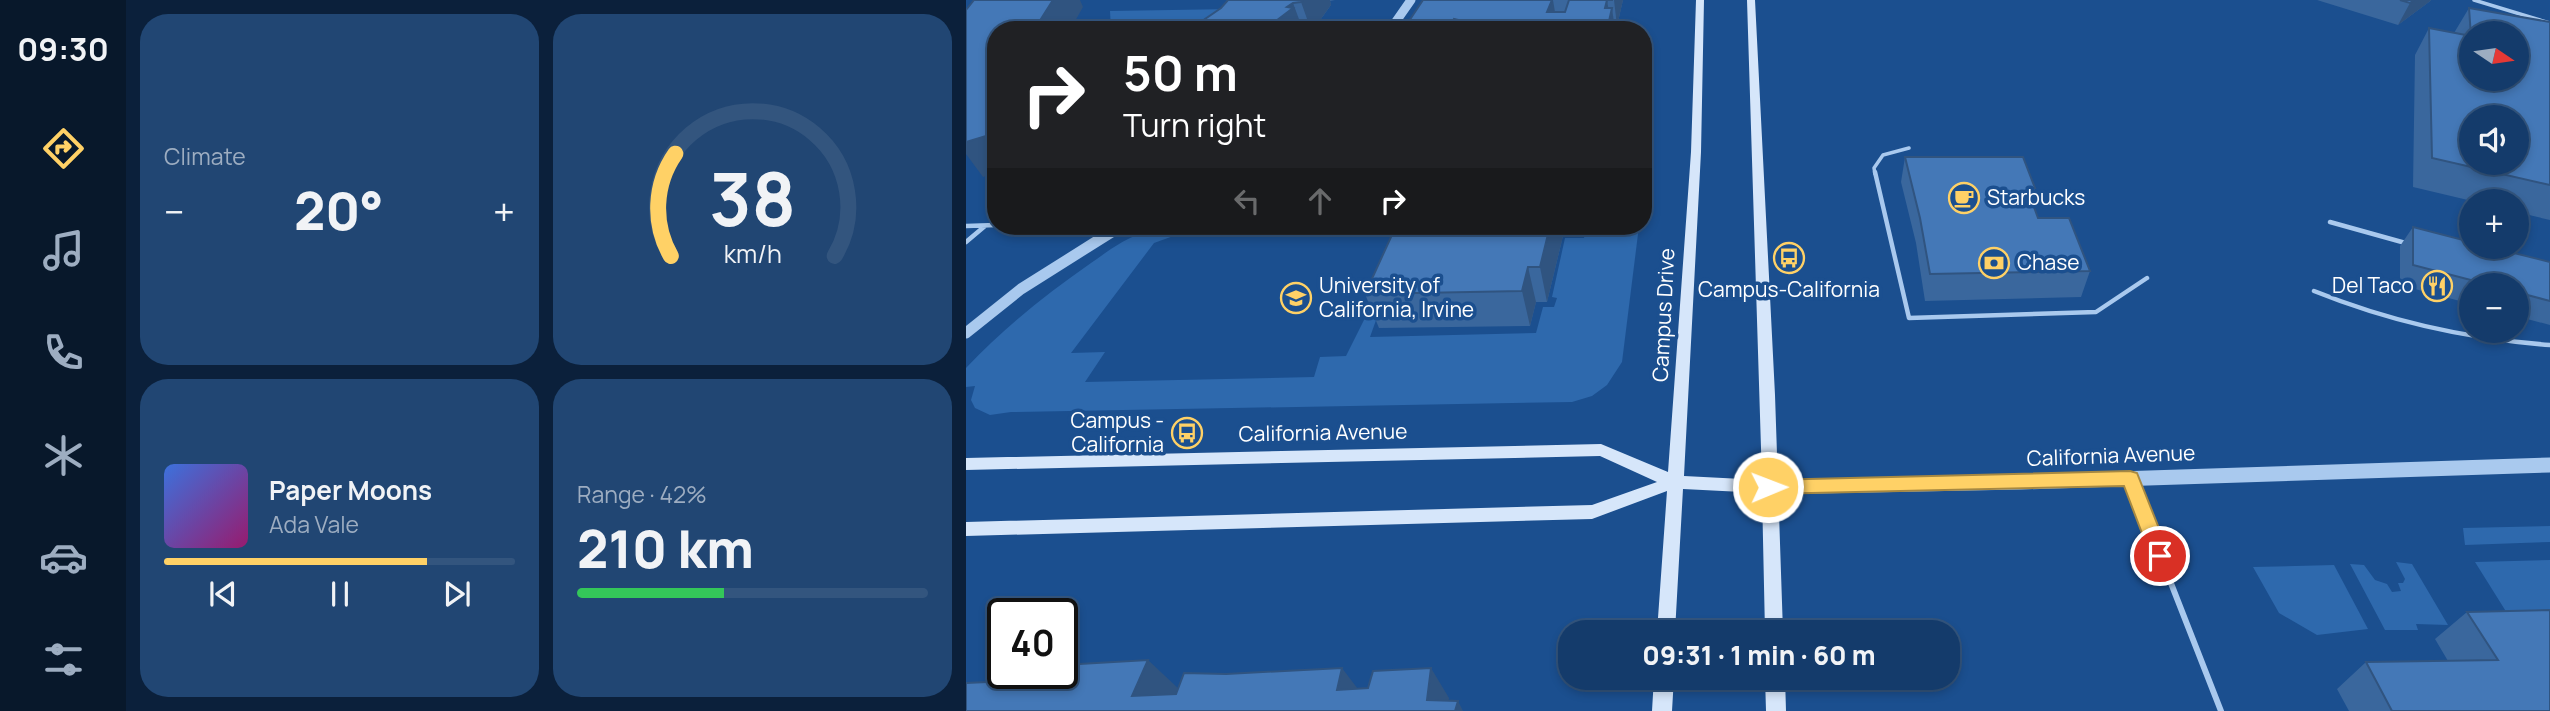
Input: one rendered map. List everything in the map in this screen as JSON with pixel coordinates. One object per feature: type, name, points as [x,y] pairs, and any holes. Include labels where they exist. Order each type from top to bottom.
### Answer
[{"type":"main road","name":"Campus Drive","points":[[1667,620],[1695,165],[1700,0]]},
{"type":"main road","points":[[1751,0],[1768,395],[1768,487],[1774,620]]},
{"type":"main road","name":"California Avenue","points":[[966,464],[1601,450],[1674,482],[1768,487]]},
{"type":"main road","name":"California Avenue","points":[[966,528],[1592,512],[1674,482]]},
{"type":"main road","points":[[1662,711],[1663,690]]},
{"type":"main road","points":[[1775,690],[1776,711]]},
{"type":"street","points":[[1396,21],[1411,0]]},
{"type":"street","points":[[966,333],[988,313],[1106,235]]},
{"type":"street","name":"California Avenue","points":[[1768,487],[2550,465]]},
{"type":"lane","points":[[2474,0],[2550,23]]},
{"type":"lane","points":[[1909,148],[1883,155],[1874,168],[1909,318],[2096,312],[2147,278]]},
{"type":"lane","points":[[2330,222],[2421,247]]},
{"type":"lane","points":[[966,226],[985,226]]},
{"type":"lane","points":[[966,242],[985,226]]},
{"type":"lane","points":[[2314,291],[2354,308],[2435,332],[2498,342],[2550,345]]},
{"type":"lane","points":[[2130,478],[2221,711]]},
{"type":"shaded area","points":[[1233,9],[1223,21],[1111,21],[1110,11]]},
{"type":"shaded area","points":[[1138,235],[1176,235],[1154,243],[1071,353],[1105,352],[1085,382],[1314,377],[1320,357],[1346,356],[1370,308],[1380,309],[1370,337],[1536,333],[1543,307],[1554,307],[1557,298],[1552,297],[1565,238],[1584,238],[1584,235],[1638,235],[1622,362],[1607,385],[1592,396],[1572,402],[1011,412],[990,415],[975,408],[971,400],[975,386],[966,387],[966,368],[1010,326],[1057,287],[1110,249]]},
{"type":"shaded area","points":[[2550,526],[2550,542],[2465,545],[2463,528]]},
{"type":"shaded area","points":[[2550,560],[2550,629],[2517,629],[2475,562]]},
{"type":"shaded area","points":[[2396,562],[2412,564],[2448,625],[2416,624],[2418,630],[2385,630],[2350,564],[2364,565],[2375,580],[2387,584],[2392,592],[2401,591],[2398,583],[2403,583],[2405,579]]},
{"type":"shaded area","points":[[2334,565],[2368,629],[2317,635],[2279,613],[2253,567]]},
{"type":"building","points":[[974,0],[1053,0],[1040,21],[987,21],[987,136],[966,142],[966,10]]},
{"type":"building","points":[[1228,0],[1303,0],[1287,7],[1293,8],[1276,21],[1202,21]]},
{"type":"building","points":[[1423,0],[1552,0],[1547,12],[1565,12],[1569,0],[1607,0],[1605,8],[1612,8],[1609,21],[1409,21]]},
{"type":"building","points":[[2469,8],[2550,22],[2550,185],[2506,175],[2529,175],[2529,105],[2459,105],[2459,164],[2432,158],[2429,28],[2459,34],[2459,91],[2529,91],[2529,21],[2470,21]]},
{"type":"building","points":[[1905,157],[2023,157],[2035,188],[2027,188],[2038,218],[2069,218],[2090,271],[1930,274]]},
{"type":"building","points":[[2413,227],[2459,239],[2459,259],[2529,259],[2529,257],[2550,262],[2550,301],[2529,295],[2529,273],[2459,273],[2459,277],[2413,265]]},
{"type":"building","points":[[1392,235],[1548,235],[1540,267],[1528,267],[1522,291],[1365,294]]},
{"type":"building","points":[[2550,610],[2550,711],[2392,711],[2366,662],[2498,660],[2467,612]]},
{"type":"building","points":[[1148,660],[1132,696],[1176,694],[1184,673],[1226,674],[1342,668],[1337,690],[1368,688],[1373,671],[1431,668],[1427,700],[1458,701],[1455,711],[966,711],[966,683],[987,682],[987,689],[1078,689],[1078,664]]},
{"type":"place","name":"Starbucks","points":[[1964,198]]},
{"type":"place","name":"Campus-California","points":[[1789,258]]},
{"type":"place","name":"Chase","points":[[1994,263]]},
{"type":"place","name":"Del Taco","points":[[2437,286]]},
{"type":"place","name":"University of California, Irvine","points":[[1296,298]]},
{"type":"place","name":"Campus - California","points":[[1187,433]]},
{"type":"route","points":[[1768,487],[2130,478],[2160,556]]}]
